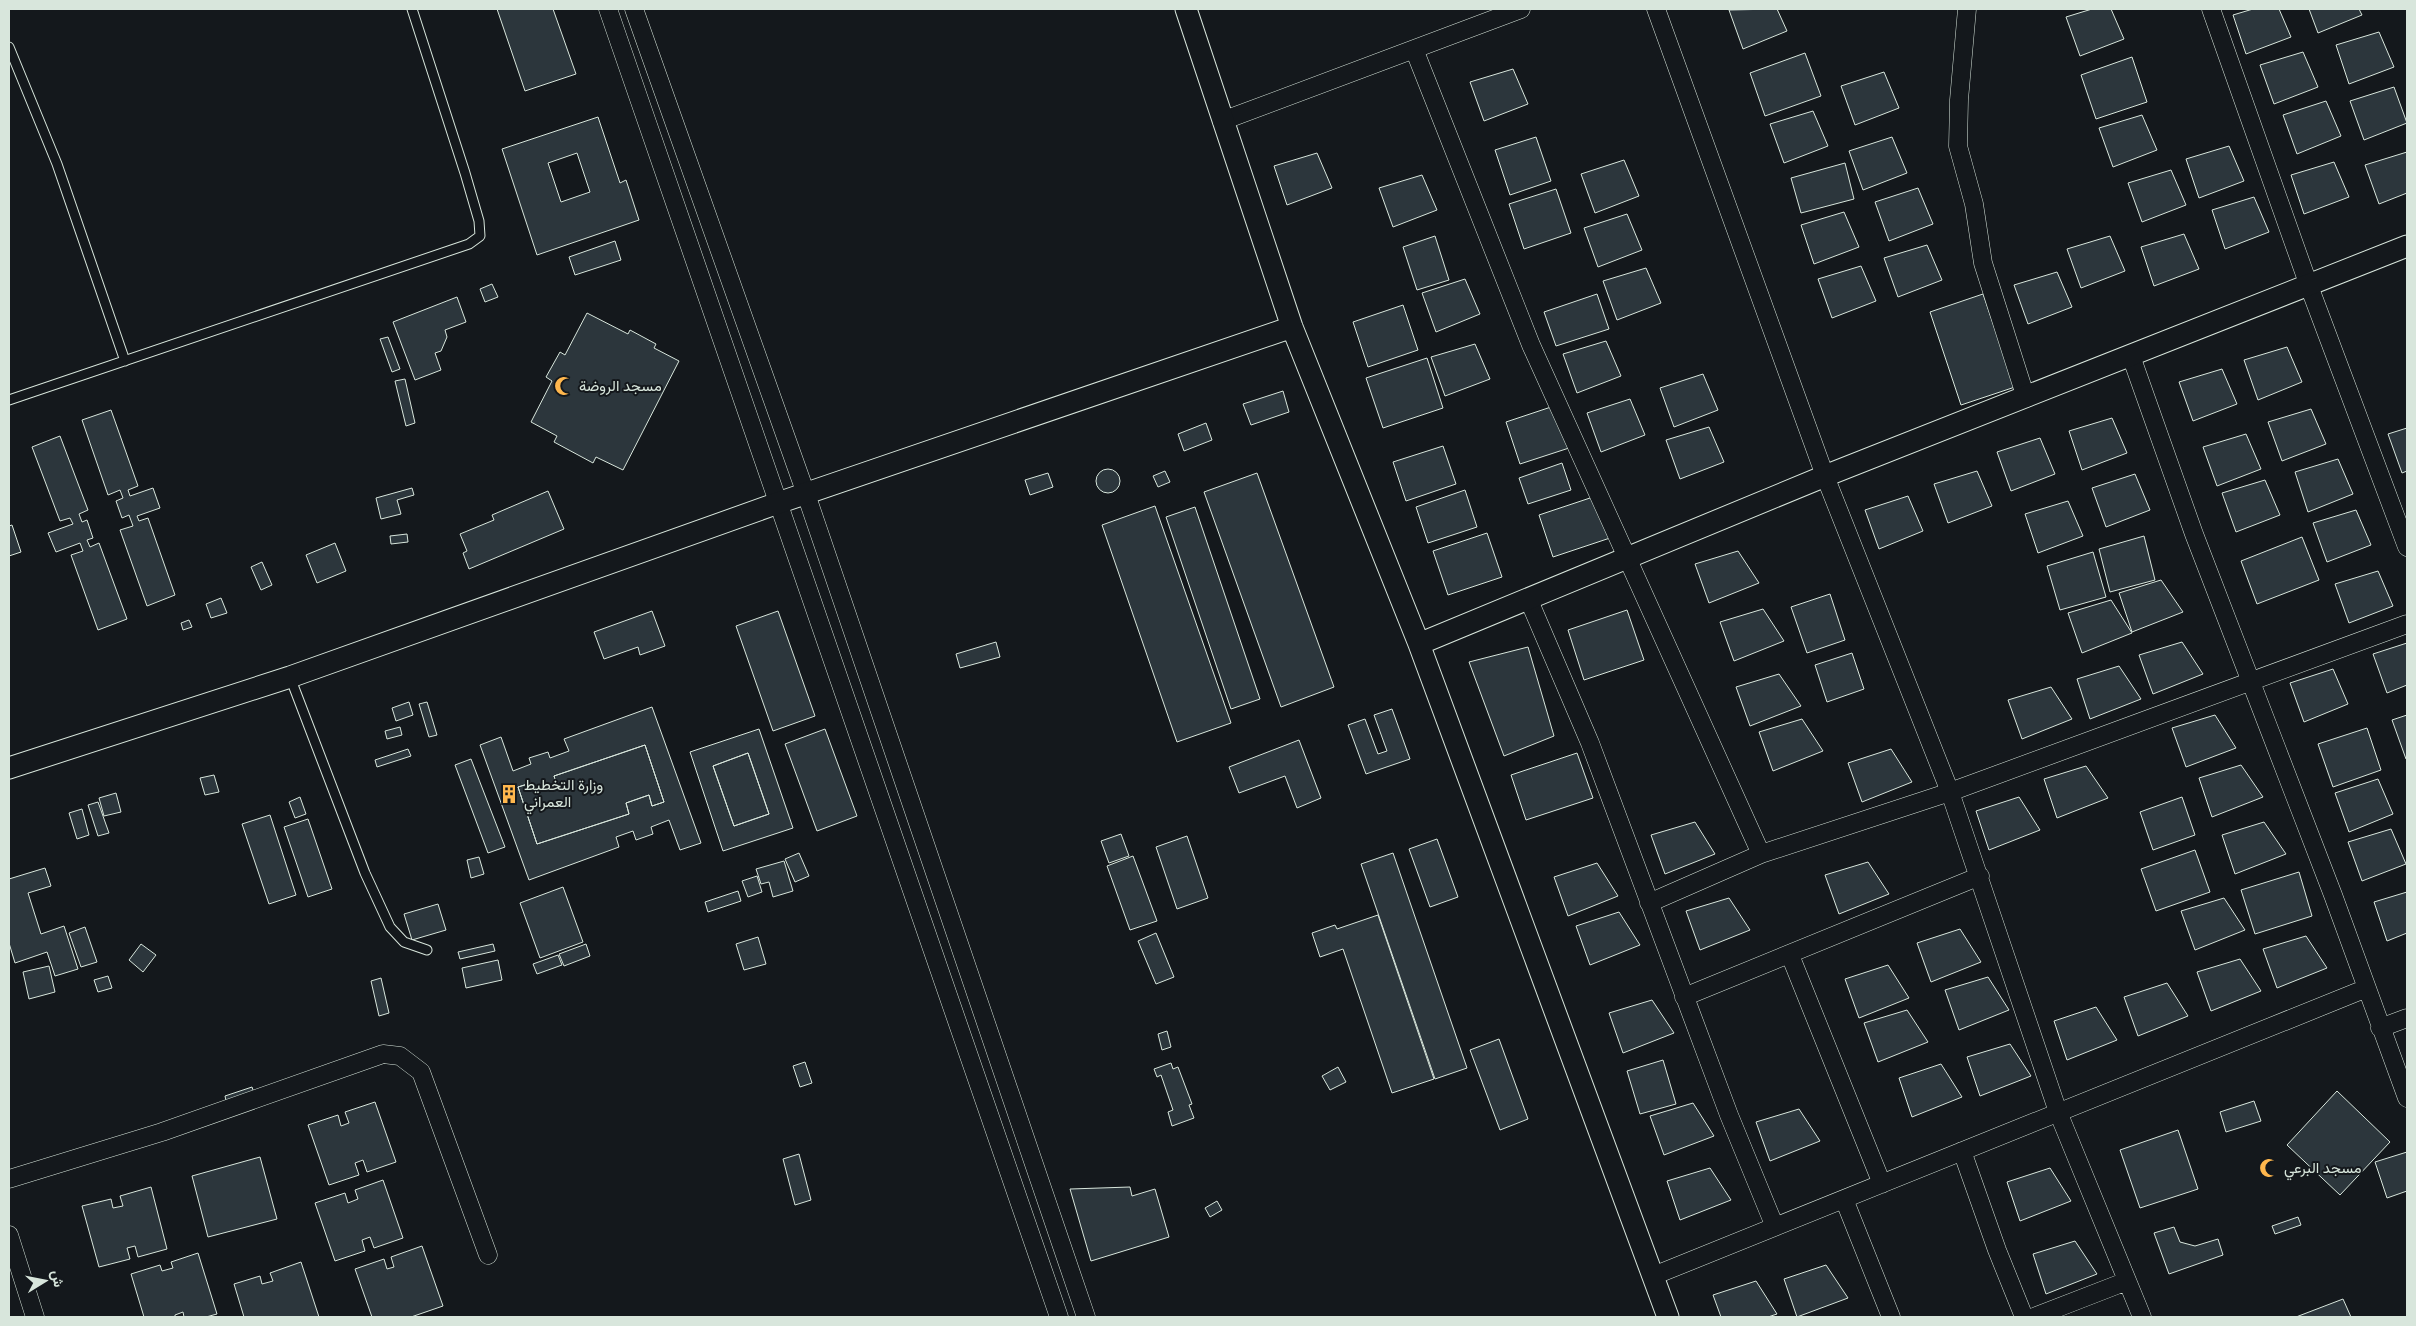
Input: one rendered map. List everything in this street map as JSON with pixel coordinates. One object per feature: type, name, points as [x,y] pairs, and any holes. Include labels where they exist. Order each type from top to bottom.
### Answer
[{"type":"street","points":[[608,9],[1060,1317]]},
{"type":"street","points":[[634,9],[806,494],[1086,1317]]},
{"type":"street","points":[[1186,9],[1292,327],[1419,644],[1668,1317]]},
{"type":"street","points":[[1222,121],[1521,9]]},
{"type":"street","points":[[1656,9],[1825,476],[1950,792],[1980,876],[2058,1112],[2142,1317]]},
{"type":"street","points":[[1967,9],[1959,100],[1958,146],[1974,204],[1983,263],[2026,398]]},
{"type":"street","points":[[2211,9],[2309,286],[2407,548]]},
{"type":"street","points":[[1414,49],[1531,345],[1628,556],[1761,854]]},
{"type":"street","points":[[1419,644],[1825,476],[2407,246]]},
{"type":"street","points":[[9,768],[290,676],[778,503],[1292,327]]},
{"type":"street","points":[[2131,356],[2194,534],[2407,1098]]},
{"type":"street","points":[[1528,598],[1590,743],[1684,998],[1775,1227]]},
{"type":"street","points":[[1649,903],[1761,854],[1950,792],[2407,624]]},
{"type":"street","points":[[1684,998],[1980,876]]},
{"type":"street","points":[[1790,955],[1882,1184]]},
{"type":"street","points":[[1653,1276],[2367,988]]},
{"type":"street","points":[[2380,1028],[2407,1018]]},
{"type":"street","points":[[9,1178],[162,1132],[383,1054],[400,1056],[421,1072],[488,1255]]},
{"type":"street","points":[[1962,1151],[1997,1250],[2024,1317]]},
{"type":"street","points":[[1844,1199],[1890,1317]]},
{"type":"street","points":[[9,1236],[36,1317]]},
{"type":"street","points":[[2034,1317],[2127,1281]]},
{"type":"lane","points":[[9,400],[469,244],[480,236],[479,221],[465,173],[412,9]]},
{"type":"lane","points":[[9,47],[57,164],[125,361]]},
{"type":"lane","points":[[290,676],[365,873],[390,927],[404,942],[427,950]]},
{"type":"building","points":[[497,9],[553,9],[576,74],[525,91]]},
{"type":"building","points":[[1777,9],[1787,31],[1743,49],[1729,10]]},
{"type":"building","points":[[2092,9],[2111,9],[2124,39],[2080,56],[2066,17]]},
{"type":"building","points":[[2253,9],[2279,9],[2291,37],[2246,54],[2233,15]]},
{"type":"building","points":[[2309,9],[2359,9],[2362,15],[2318,33]]},
{"type":"building","points":[[2379,32],[2394,67],[2349,84],[2336,45]]},
{"type":"building","points":[[2303,52],[2318,87],[2274,104],[2260,65]]},
{"type":"building","points":[[1805,53],[1821,96],[1765,116],[1750,73]]},
{"type":"building","points":[[2132,57],[2147,102],[2096,119],[2081,75]]},
{"type":"building","points":[[1513,69],[1528,104],[1484,121],[1470,82]]},
{"type":"building","points":[[1884,72],[1899,108],[1855,125],[1841,86]]},
{"type":"building","points":[[2394,87],[2407,123],[2364,140],[2350,101]]},
{"type":"building","points":[[2326,101],[2341,136],[2297,154],[2283,115]]},
{"type":"building","points":[[1813,111],[1828,146],[1784,163],[1770,124]]},
{"type":"building","points":[[2142,115],[2157,150],[2113,167],[2099,128]]},
{"type":"building","points":[[598,117],[620,183],[626,180],[639,220],[537,255],[502,149]],"holes":[[[577,153],[590,192],[561,202],[548,163]]]},
{"type":"building","points":[[1536,137],[1551,181],[1510,195],[1495,150]]},
{"type":"building","points":[[1892,137],[1907,173],[1863,190],[1849,151]]},
{"type":"building","points":[[2229,146],[2244,181],[2199,198],[2186,159]]},
{"type":"building","points":[[2407,152],[2407,193],[2379,204],[2365,165]]},
{"type":"building","points":[[1317,153],[1332,188],[1287,205],[1274,166]]},
{"type":"building","points":[[1624,160],[1639,196],[1595,213],[1581,174]]},
{"type":"building","points":[[2334,162],[2349,197],[2304,214],[2291,175]]},
{"type":"building","points":[[1845,163],[1854,199],[1801,213],[1791,178]]},
{"type":"building","points":[[2171,170],[2186,205],[2142,222],[2128,183]]},
{"type":"building","points":[[1422,175],[1437,210],[1393,227],[1379,188]]},
{"type":"building","points":[[1918,188],[1933,224],[1889,241],[1875,202]]},
{"type":"building","points":[[1556,189],[1571,233],[1524,249],[1509,204]]},
{"type":"building","points":[[2254,197],[2269,232],[2225,249],[2212,210]]},
{"type":"building","points":[[1844,212],[1859,247],[1814,264],[1801,225]]},
{"type":"building","points":[[1627,214],[1642,250],[1598,267],[1584,228]]},
{"type":"building","points":[[2184,234],[2199,269],[2154,286],[2141,247]]},
{"type":"building","points":[[1435,236],[1449,280],[1417,290],[1403,247]]},
{"type":"building","points":[[2110,236],[2125,271],[2081,288],[2067,249]]},
{"type":"building","points":[[615,241],[621,260],[575,275],[569,257]]},
{"type":"building","points":[[1927,245],[1942,280],[1898,297],[1884,258]]},
{"type":"building","points":[[1861,266],[1876,301],[1832,318],[1818,279]]},
{"type":"building","points":[[1646,268],[1661,303],[1617,320],[1603,281]]},
{"type":"building","points":[[2057,272],[2072,307],[2028,324],[2014,285]]},
{"type":"building","points":[[1465,279],[1480,314],[1436,332],[1422,293]]},
{"type":"building","points":[[492,284],[498,297],[485,302],[480,289]]},
{"type":"building","points":[[1597,294],[1609,329],[1556,346],[1544,312]]},
{"type":"building","points":[[1983,294],[2015,387],[1961,405],[1930,312]]},
{"type":"building","points":[[457,297],[466,322],[445,330],[447,337],[441,351],[435,353],[441,370],[415,380],[393,322]]},
{"type":"building","points":[[1403,305],[1418,350],[1368,367],[1353,322]]},
{"type":"building","points":[[587,313],[628,334],[630,330],[656,344],[654,348],[679,361],[623,470],[596,457],[593,463],[554,442],[557,436],[531,422],[552,381],[546,377],[560,352],[565,355]]},
{"type":"building","points":[[388,337],[400,369],[392,372],[380,339]]},
{"type":"building","points":[[1606,341],[1621,376],[1577,393],[1563,354]]},
{"type":"building","points":[[1475,344],[1490,379],[1445,396],[1431,357]]},
{"type":"building","points":[[2287,347],[2302,382],[2258,400],[2244,360]]},
{"type":"building","points":[[1427,358],[1443,408],[1383,428],[1366,378]]},
{"type":"building","points":[[2222,369],[2237,404],[2193,421],[2179,382]]},
{"type":"building","points":[[1703,374],[1718,410],[1674,427],[1660,388]]},
{"type":"building","points":[[405,379],[415,423],[406,426],[395,381]]},
{"type":"building","points":[[1283,391],[1289,412],[1251,425],[1243,404]]},
{"type":"building","points":[[1630,399],[1645,435],[1601,452],[1587,413]]},
{"type":"building","points":[[1554,406],[1569,448],[1520,464],[1506,422]]},
{"type":"building","points":[[2311,409],[2326,444],[2282,461],[2268,422]]},
{"type":"building","points":[[111,410],[138,486],[128,490],[130,496],[153,488],[160,508],[137,516],[139,521],[148,518],[175,595],[147,606],[120,530],[133,526],[129,515],[122,518],[116,501],[123,498],[120,490],[108,495],[82,420]]},
{"type":"building","points":[[2112,418],[2127,453],[2082,470],[2069,431]]},
{"type":"building","points":[[1206,423],[1212,440],[1184,451],[1178,434]]},
{"type":"building","points":[[1709,427],[1724,462],[1680,479],[1666,440]]},
{"type":"building","points":[[2407,428],[2407,471],[2402,473],[2388,434]]},
{"type":"building","points":[[2246,434],[2261,469],[2217,486],[2203,447]]},
{"type":"building","points":[[60,436],[88,510],[79,514],[82,522],[87,520],[93,538],[87,540],[90,547],[99,543],[127,619],[98,630],[71,555],[83,551],[80,543],[56,552],[48,533],[73,524],[70,518],[60,521],[32,447]]},
{"type":"building","points":[[2040,438],[2055,474],[2011,491],[1997,452]]},
{"type":"building","points":[[1443,446],[1456,484],[1406,501],[1393,462]]},
{"type":"building","points":[[2338,459],[2353,494],[2308,512],[2295,472]]},
{"type":"building","points":[[1562,463],[1571,490],[1528,504],[1519,478]]},
{"type":"building","points":[[1108,469],[1113,470],[1119,476],[1119,486],[1113,492],[1108,493],[1103,492],[1097,486],[1096,481],[1097,476],[1103,470]]},
{"type":"building","points":[[1165,471],[1170,482],[1158,487],[1153,476]]},
{"type":"building","points":[[1977,471],[1992,506],[1948,523],[1934,484]]},
{"type":"building","points":[[1048,473],[1053,487],[1030,495],[1025,480]]},
{"type":"building","points":[[1257,473],[1334,687],[1281,707],[1204,492]]},
{"type":"building","points":[[2135,474],[2150,510],[2106,527],[2092,488]]},
{"type":"building","points":[[2265,480],[2280,515],[2236,532],[2222,493]]},
{"type":"building","points":[[412,488],[414,495],[397,500],[401,514],[381,519],[376,498]]},
{"type":"building","points":[[1465,490],[1477,527],[1428,543],[1416,507]]},
{"type":"building","points":[[548,491],[564,529],[469,569],[463,553],[467,551],[460,534],[494,520],[492,515]]},
{"type":"building","points":[[1596,496],[1610,538],[1553,557],[1539,515]]},
{"type":"building","points":[[1908,496],[1923,531],[1879,549],[1865,510]]},
{"type":"building","points":[[2068,501],[2083,536],[2038,553],[2025,514]]},
{"type":"building","points":[[1155,506],[1231,723],[1177,742],[1102,525]]},
{"type":"building","points":[[1195,507],[1260,699],[1231,709],[1166,517]]},
{"type":"building","points":[[2356,510],[2371,545],[2327,562],[2313,523]]},
{"type":"building","points":[[12,525],[21,552],[9,556],[9,526]]},
{"type":"building","points":[[1487,533],[1502,577],[1448,595],[1433,551]]},
{"type":"building","points":[[407,534],[408,542],[391,544],[390,536]]},
{"type":"building","points":[[2144,536],[2155,580],[2110,592],[2099,549]]},
{"type":"building","points":[[2302,537],[2319,580],[2257,604],[2241,561]]},
{"type":"building","points":[[335,543],[346,571],[317,583],[306,555]]},
{"type":"building","points":[[1738,551],[1759,583],[1709,603],[1695,564]]},
{"type":"building","points":[[2093,552],[2106,597],[2060,610],[2047,566]]},
{"type":"building","points":[[262,562],[272,585],[261,590],[251,567]]},
{"type":"building","points":[[2378,571],[2393,606],[2349,623],[2335,584]]},
{"type":"building","points":[[2161,580],[2183,612],[2132,632],[2119,593]]},
{"type":"building","points":[[1830,594],[1845,640],[1807,653],[1791,607]]},
{"type":"building","points":[[221,598],[227,613],[211,618],[206,604]]},
{"type":"building","points":[[2111,600],[2132,633],[2082,653],[2068,613]]},
{"type":"building","points":[[1763,609],[1784,641],[1734,661],[1720,622]]},
{"type":"building","points":[[1627,610],[1644,660],[1584,680],[1568,630]]},
{"type":"building","points":[[652,611],[665,646],[640,655],[638,647],[604,659],[594,632]]},
{"type":"building","points":[[778,611],[815,716],[773,731],[736,626]]},
{"type":"building","points":[[189,620],[192,627],[183,630],[181,623]]},
{"type":"building","points":[[996,642],[1000,657],[960,668],[956,654]]},
{"type":"building","points":[[2182,642],[2203,674],[2153,694],[2139,655]]},
{"type":"building","points":[[2407,643],[2407,685],[2387,693],[2373,654]]},
{"type":"building","points":[[1528,647],[1554,736],[1504,756],[1469,662]]},
{"type":"building","points":[[1852,653],[1864,689],[1827,702],[1815,665]]},
{"type":"building","points":[[2119,666],[2141,699],[2090,719],[2077,679]]},
{"type":"building","points":[[2333,669],[2348,704],[2304,722],[2290,683]]},
{"type":"building","points":[[1779,674],[1801,706],[1750,726],[1736,687]]},
{"type":"building","points":[[2051,687],[2072,719],[2022,739],[2008,700]]},
{"type":"building","points":[[409,702],[413,715],[396,721],[392,708]]},
{"type":"building","points":[[427,702],[437,735],[429,737],[419,704]]},
{"type":"building","name":"وزارة التخطيط العمراني","points":[[652,707],[701,843],[680,850],[669,820],[651,827],[653,834],[636,840],[633,831],[616,837],[619,847],[529,880],[480,745],[501,737],[513,771],[531,764],[529,758],[548,752],[550,758],[569,751],[564,739]],"holes":[[[645,745],[664,802],[652,806],[649,795],[626,803],[629,814],[537,844],[518,787],[531,783],[534,793],[557,785],[554,776]]]},
{"type":"building","points":[[1392,709],[1410,759],[1366,774],[1348,725],[1365,719],[1378,754],[1387,751],[1374,715]]},
{"type":"building","points":[[2215,715],[2236,748],[2186,767],[2172,728]]},
{"type":"building","points":[[2407,715],[2407,759],[2406,759],[2392,720]]},
{"type":"building","points":[[1802,719],[1823,751],[1773,771],[1759,732]]},
{"type":"building","points":[[400,727],[402,735],[387,739],[385,731]]},
{"type":"building","points":[[2367,728],[2381,770],[2333,787],[2318,744]]},
{"type":"building","points":[[759,729],[793,828],[723,851],[690,752]],"holes":[[[748,753],[769,814],[734,826],[713,766]]]},
{"type":"building","points":[[825,729],[857,816],[817,831],[785,744]]},
{"type":"building","points":[[1299,740],[1321,798],[1297,808],[1285,776],[1239,793],[1229,767]]},
{"type":"building","points":[[645,745],[664,802],[652,806],[649,795],[626,803],[629,814],[537,844],[518,787],[531,783],[534,793],[557,785],[554,776]]},
{"type":"building","points":[[408,749],[411,756],[377,767],[375,760]]},
{"type":"building","points":[[1891,749],[1912,782],[1862,802],[1848,763]]},
{"type":"building","points":[[748,753],[769,814],[734,826],[713,766]]},
{"type":"building","points":[[1577,753],[1593,798],[1526,820],[1511,775]]},
{"type":"building","points":[[471,759],[505,847],[488,853],[455,765]]},
{"type":"building","points":[[2241,765],[2263,797],[2212,817],[2199,778]]},
{"type":"building","points":[[2086,766],[2108,798],[2057,818],[2044,779]]},
{"type":"building","points":[[214,775],[219,792],[205,795],[200,778]]},
{"type":"building","points":[[2378,779],[2393,814],[2349,832],[2335,793]]},
{"type":"building","points":[[116,793],[121,812],[104,816],[99,798]]},
{"type":"building","points":[[300,797],[306,814],[295,818],[289,802]]},
{"type":"building","points":[[2019,797],[2040,830],[1989,850],[1976,811]]},
{"type":"building","points":[[2182,797],[2195,835],[2153,850],[2140,812]]},
{"type":"building","points":[[98,802],[109,833],[98,836],[88,805]]},
{"type":"building","points":[[82,809],[89,835],[77,839],[69,813]]},
{"type":"building","points":[[270,815],[296,895],[269,904],[242,824]]},
{"type":"building","points":[[308,819],[332,889],[308,897],[284,827]]},
{"type":"building","points":[[1695,822],[1715,854],[1665,874],[1651,835]]},
{"type":"building","points":[[2264,822],[2286,854],[2235,874],[2222,835]]},
{"type":"building","points":[[2391,829],[2406,864],[2362,881],[2348,842]]},
{"type":"building","points":[[1121,834],[1129,856],[1109,863],[1101,841]]},
{"type":"building","points":[[1187,836],[1208,898],[1177,909],[1156,847]]},
{"type":"building","points":[[1437,839],[1458,897],[1430,907],[1409,849]]},
{"type":"building","points":[[2195,850],[2210,892],[2156,911],[2141,869]]},
{"type":"building","points":[[799,853],[809,876],[795,882],[785,859]]},
{"type":"building","points":[[1393,853],[1467,1068],[1435,1079],[1361,864]]},
{"type":"building","points":[[1133,856],[1157,921],[1130,930],[1107,866]]},
{"type":"building","points":[[479,857],[484,874],[471,878],[467,860]]},
{"type":"building","points":[[784,861],[793,891],[773,897],[769,882],[761,884],[756,869]]},
{"type":"building","points":[[1868,862],[1889,894],[1839,914],[1825,875]]},
{"type":"building","points":[[1597,863],[1618,896],[1568,916],[1554,877]]},
{"type":"building","points":[[45,868],[51,886],[28,893],[41,934],[64,926],[78,969],[55,976],[47,952],[15,963],[9,943],[9,879]]},
{"type":"building","points":[[2299,872],[2312,916],[2255,934],[2241,890]]},
{"type":"building","points":[[757,876],[762,892],[748,897],[742,881]]},
{"type":"building","points":[[563,887],[583,942],[540,958],[520,903]]},
{"type":"building","points":[[738,891],[741,901],[708,912],[705,902]]},
{"type":"building","points":[[2407,892],[2407,933],[2387,941],[2374,902]]},
{"type":"building","points":[[1729,898],[1750,930],[1700,950],[1686,911]]},
{"type":"building","points":[[2224,898],[2245,930],[2195,950],[2181,911]]},
{"type":"building","points":[[438,904],[446,930],[412,940],[404,914]]},
{"type":"building","points":[[1619,912],[1640,945],[1590,965],[1576,926]]},
{"type":"building","points":[[1378,915],[1434,1079],[1392,1093],[1343,949],[1320,957],[1312,933],[1335,925],[1337,929]]},
{"type":"building","points":[[85,927],[97,962],[81,967],[69,933]]},
{"type":"building","points":[[1960,929],[1981,962],[1931,982],[1917,943]]},
{"type":"building","points":[[1156,933],[1174,977],[1156,984],[1138,941]]},
{"type":"building","points":[[2306,936],[2327,968],[2277,988],[2263,949]]},
{"type":"building","points":[[758,937],[766,964],[744,970],[736,944]]},
{"type":"building","points":[[141,944],[156,955],[143,972],[129,960]]},
{"type":"building","points":[[493,944],[495,951],[460,959],[458,952]]},
{"type":"building","points":[[586,944],[590,956],[564,966],[559,954]]},
{"type":"building","points":[[558,955],[562,965],[537,974],[533,964]]},
{"type":"building","points":[[2240,959],[2261,991],[2211,1011],[2197,972]]},
{"type":"building","points":[[498,960],[502,980],[466,988],[462,968]]},
{"type":"building","points":[[1888,965],[1909,998],[1859,1018],[1845,979]]},
{"type":"building","points":[[49,966],[55,992],[29,999],[23,972]]},
{"type":"building","points":[[108,976],[112,988],[98,992],[94,980]]},
{"type":"building","points":[[1988,977],[2009,1010],[1959,1030],[1945,990]]},
{"type":"building","points":[[381,978],[389,1013],[379,1016],[371,981]]},
{"type":"building","points":[[2167,983],[2188,1016],[2138,1036],[2124,997]]},
{"type":"building","points":[[1652,1000],[1674,1033],[1623,1053],[1609,1013]]},
{"type":"building","points":[[2096,1007],[2117,1040],[2067,1060],[2054,1021]]},
{"type":"building","points":[[1907,1010],[1928,1042],[1878,1062],[1864,1023]]},
{"type":"building","points":[[1167,1031],[1171,1047],[1162,1050],[1158,1034]]},
{"type":"building","points":[[1499,1039],[1528,1119],[1500,1130],[1470,1050]]},
{"type":"building","points":[[2010,1044],[2031,1076],[1980,1096],[1967,1057]]},
{"type":"building","points":[[1663,1060],[1676,1104],[1640,1114],[1627,1071]]},
{"type":"building","points":[[805,1062],[812,1083],[800,1087],[793,1066]]},
{"type":"building","points":[[1171,1063],[1173,1069],[1178,1067],[1192,1104],[1189,1105],[1194,1118],[1172,1126],[1168,1112],[1173,1110],[1161,1075],[1157,1077],[1154,1069]]},
{"type":"building","points":[[1941,1064],[1962,1097],[1912,1117],[1899,1078]]},
{"type":"building","points":[[1338,1067],[1346,1082],[1330,1090],[1322,1076]]},
{"type":"building","points":[[252,1087],[255,1096],[227,1105],[225,1096]]},
{"type":"building","points":[[2337,1091],[2390,1142],[2340,1195],[2287,1145]]},
{"type":"building","points":[[2254,1101],[2261,1121],[2226,1132],[2220,1112]]},
{"type":"building","points":[[375,1102],[396,1162],[367,1172],[363,1160],[355,1163],[359,1175],[329,1185],[308,1125],[338,1115],[341,1126],[349,1123],[345,1112]]},
{"type":"building","points":[[1693,1103],[1714,1136],[1664,1155],[1650,1116]]},
{"type":"building","points":[[1799,1109],[1820,1141],[1770,1161],[1756,1122]]},
{"type":"building","points":[[2178,1130],[2198,1189],[2140,1208],[2120,1150]]},
{"type":"building","points":[[2407,1152],[2407,1191],[2387,1198],[2375,1162]]},
{"type":"building","points":[[799,1154],[811,1200],[795,1205],[783,1159]]},
{"type":"building","points":[[260,1157],[277,1219],[208,1237],[192,1176]]},
{"type":"building","points":[[1710,1168],[1731,1200],[1680,1220],[1667,1181]]},
{"type":"building","points":[[2050,1168],[2071,1201],[2020,1221],[2007,1182]]},
{"type":"building","points":[[383,1180],[403,1238],[374,1248],[370,1237],[362,1240],[365,1251],[335,1261],[315,1203],[345,1193],[348,1203],[358,1199],[355,1190]]},
{"type":"building","points":[[151,1187],[167,1249],[138,1257],[135,1246],[127,1248],[130,1259],[99,1267],[82,1206],[111,1199],[113,1208],[123,1206],[120,1196]]},
{"type":"building","points":[[1130,1187],[1132,1196],[1155,1189],[1169,1237],[1091,1261],[1070,1189]]},
{"type":"building","points":[[1217,1201],[1222,1210],[1210,1217],[1205,1208]]},
{"type":"building","points":[[2298,1217],[2301,1225],[2275,1234],[2272,1226]]},
{"type":"building","points":[[2174,1227],[2180,1242],[2195,1246],[2218,1239],[2223,1255],[2169,1274],[2154,1233]]},
{"type":"building","points":[[2075,1241],[2097,1274],[2046,1294],[2033,1254]]},
{"type":"building","points":[[422,1246],[443,1306],[411,1317],[372,1317],[355,1269],[384,1259],[387,1269],[394,1267],[391,1257]]},
{"type":"building","points":[[198,1253],[217,1314],[206,1317],[184,1317],[183,1312],[175,1315],[175,1317],[144,1317],[131,1274],[160,1265],[162,1271],[173,1268],[171,1262]]},
{"type":"building","points":[[301,1262],[319,1317],[244,1317],[234,1284],[260,1276],[262,1284],[273,1281],[270,1273]]},
{"type":"building","points":[[1826,1265],[1848,1298],[1797,1317],[1784,1279]]},
{"type":"building","points":[[1756,1281],[1777,1314],[1768,1317],[1721,1317],[1713,1295]]},
{"type":"building","points":[[2343,1299],[2351,1317],[2296,1317]]},
{"type":"place","name":"مسجد الروضة","points":[[564,386]]},
{"type":"place","name":"وزارة التخطيط العمراني","points":[[509,794]]},
{"type":"place","name":"مسجد البرعي","points":[[2269,1168]]}]
